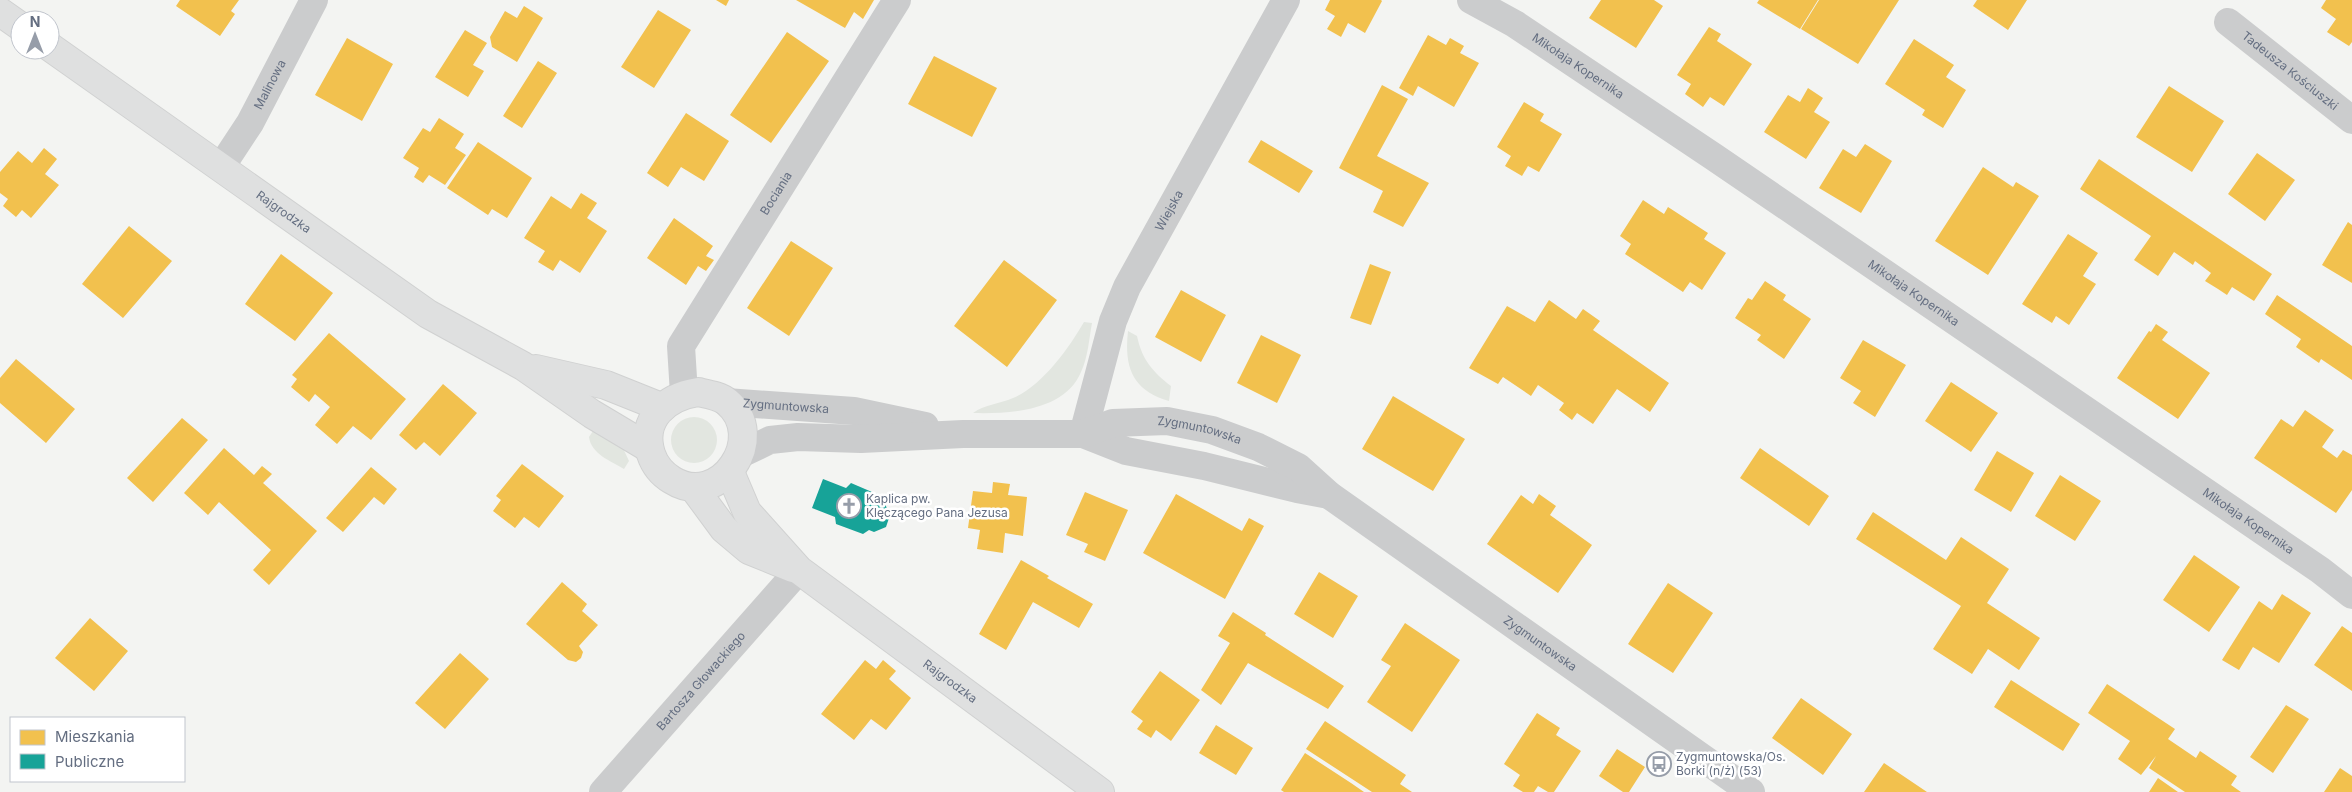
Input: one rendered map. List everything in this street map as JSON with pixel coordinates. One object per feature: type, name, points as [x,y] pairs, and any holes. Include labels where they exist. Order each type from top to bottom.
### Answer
[{"type":"street","name":"Malinowa","points":[[221,167],[250,123],[314,0]]},
{"type":"street","name":"Bociania","points":[[673,401],[681,346],[897,0]]},
{"type":"street","name":"Wiejska","points":[[1083,434],[1113,321],[1127,287],[1286,0]]},
{"type":"street","name":"Mikołaja Kopernika","points":[[1471,0],[1515,24],[1714,157],[2112,427],[2320,570],[2352,595]]},
{"type":"street","name":"Tadeusza Kościuszki","points":[[2228,22],[2352,120]]},
{"type":"street","name":"Rajgrodzka","points":[[60,55],[428,314],[523,366],[592,414],[649,448]]},
{"type":"street","name":"Rajgrodzka","points":[[523,366],[673,401]]},
{"type":"street","points":[[698,392],[726,402],[736,413],[741,425],[743,439],[735,463],[713,483],[693,487],[678,484],[664,475],[654,463],[649,448],[649,434],[653,419],[673,401],[698,392]]},
{"type":"street","name":"Zygmuntowska","points":[[726,402],[766,406],[800,405],[854,411],[963,434]]},
{"type":"street","name":"Zygmuntowska","points":[[735,463],[770,440],[798,437],[860,439],[963,434],[1083,434],[1113,423],[1142,421],[1167,421],[1212,430],[1258,447],[1298,467],[1329,495],[1750,792]]},
{"type":"street","name":"Zygmuntowska","points":[[1083,434],[1126,451],[1204,466],[1297,490],[1329,495]]},
{"type":"street","name":"Rajgrodzka","points":[[735,463],[747,512],[799,570],[1100,792]]},
{"type":"street","name":"Rajgrodzka","points":[[693,487],[724,529],[749,550],[799,570]]},
{"type":"street","name":"Bartosza Głowackiego","points":[[603,792],[799,570]]},
{"type":"shaded area","points":[[1084,322],[1092,323],[1085,360],[1081,372],[1073,385],[1063,395],[1035,408],[1019,411],[973,413],[982,408],[1013,398],[1034,385],[1063,354]]},
{"type":"shaded area","points":[[1128,331],[1137,336],[1149,365],[1171,386],[1169,401],[1146,390],[1133,375],[1129,366]]},
{"type":"shaded area","points":[[694,417],[707,421],[713,427],[717,440],[713,453],[707,459],[694,463],[681,459],[675,453],[671,440],[675,427],[681,421]]},
{"type":"shaded area","points":[[595,428],[622,446],[629,461],[624,469],[602,456],[593,448],[589,437]]},
{"type":"building: Mieszkania","points":[[180,0],[239,0],[231,11],[235,14],[220,36],[176,6]]},
{"type":"building: Mieszkania","points":[[716,0],[729,0],[726,6]]},
{"type":"building: Mieszkania","points":[[796,0],[874,0],[863,19],[854,12],[845,28]]},
{"type":"building: Mieszkania","points":[[1330,0],[1382,1],[1365,33],[1348,23],[1341,37],[1327,29],[1335,16],[1325,10]]},
{"type":"building: Mieszkania","points":[[1601,0],[1654,0],[1663,6],[1636,48],[1589,18]]},
{"type":"building: Mieszkania","points":[[1759,0],[1818,0],[1800,29],[1757,3]]},
{"type":"building: Mieszkania","points":[[1819,0],[1899,0],[1858,64],[1801,29]]},
{"type":"building: Mieszkania","points":[[1977,0],[2027,0],[2008,30],[1973,6]]},
{"type":"building: Mieszkania","points":[[2326,0],[2352,0],[2352,42],[2349,46],[2327,32],[2336,19],[2321,8]]},
{"type":"building: Mieszkania","points":[[524,6],[543,18],[517,62],[492,47],[490,37],[505,11],[517,18]]},
{"type":"building: Mieszkania","points":[[658,10],[691,30],[654,88],[621,67]]},
{"type":"building: Mieszkania","points":[[1709,27],[1721,34],[1717,41],[1752,64],[1724,106],[1710,97],[1703,107],[1685,94],[1691,84],[1677,75]]},
{"type":"building: Mieszkania","points":[[465,30],[487,43],[473,65],[484,71],[468,97],[435,77]]},
{"type":"building: Mieszkania","points":[[787,32],[829,61],[771,143],[730,115]]},
{"type":"building: Mieszkania","points":[[1428,35],[1446,45],[1450,38],[1464,46],[1460,53],[1479,63],[1454,107],[1418,86],[1413,96],[1399,88]]},
{"type":"building: Mieszkania","points":[[347,38],[393,64],[362,121],[315,95]]},
{"type":"building: Mieszkania","points":[[1914,39],[1954,65],[1946,77],[1966,90],[1943,128],[1922,115],[1925,110],[1885,84]]},
{"type":"building: Mieszkania","points":[[934,56],[997,88],[972,137],[908,104]]},
{"type":"building: Mieszkania","points":[[538,61],[557,73],[522,128],[503,116]]},
{"type":"building: Mieszkania","points":[[1382,85],[1408,99],[1377,156],[1429,183],[1403,227],[1373,212],[1383,191],[1339,168]]},
{"type":"building: Mieszkania","points":[[2169,86],[2224,121],[2192,172],[2136,137]]},
{"type":"building: Mieszkania","points":[[1808,88],[1823,98],[1814,112],[1830,122],[1806,159],[1764,132],[1788,95],[1800,102]]},
{"type":"building: Mieszkania","points":[[1524,102],[1544,114],[1540,121],[1562,134],[1539,172],[1528,166],[1522,176],[1505,166],[1511,156],[1497,147]]},
{"type":"building: Mieszkania","points":[[686,113],[729,141],[704,181],[681,167],[668,187],[647,173]]},
{"type":"building: Mieszkania","points":[[439,118],[464,134],[455,148],[466,155],[445,185],[429,175],[423,183],[414,177],[419,168],[403,158],[423,128],[430,132]]},
{"type":"building: Mieszkania","points":[[1261,140],[1313,171],[1299,193],[1248,162]]},
{"type":"building: Mieszkania","points":[[478,142],[532,178],[507,218],[492,209],[488,215],[447,188]]},
{"type":"building: Mieszkania","points":[[1865,144],[1892,161],[1861,213],[1819,188],[1843,149],[1856,157]]},
{"type":"building: Mieszkania","points":[[44,148],[57,159],[45,174],[59,185],[31,218],[22,210],[16,217],[3,206],[8,199],[0,193],[0,172],[18,151],[32,163]]},
{"type":"building: Mieszkania","points":[[2257,153],[2295,180],[2265,221],[2228,194]]},
{"type":"building: Mieszkania","points":[[2099,159],[2272,274],[2254,301],[2232,287],[2227,295],[2205,281],[2211,273],[2195,261],[2193,265],[2174,252],[2158,276],[2134,260],[2151,236],[2080,189]]},
{"type":"building: Mieszkania","points":[[1983,167],[2013,187],[2016,182],[2039,196],[1988,275],[1935,241]]},
{"type":"building: Mieszkania","points":[[581,193],[597,203],[587,218],[607,231],[580,273],[560,260],[553,271],[538,262],[545,251],[524,238],[551,196],[571,209]]},
{"type":"building: Mieszkania","points":[[1643,200],[1664,214],[1668,207],[1708,233],[1704,239],[1726,253],[1702,290],[1690,282],[1683,292],[1625,254],[1631,244],[1620,236]]},
{"type":"building: Mieszkania","points":[[674,218],[713,246],[706,256],[714,260],[706,271],[698,266],[686,285],[647,258]]},
{"type":"building: Mieszkania","points":[[2348,222],[2352,225],[2352,283],[2322,265]]},
{"type":"building: Mieszkania","points":[[129,226],[172,261],[123,318],[82,284]]},
{"type":"building: Mieszkania","points":[[2068,234],[2098,253],[2083,276],[2096,284],[2069,325],[2056,316],[2052,323],[2022,304]]},
{"type":"building: Mieszkania","points":[[791,241],[833,268],[789,336],[747,308]]},
{"type":"building: Mieszkania","points":[[281,254],[333,293],[295,341],[245,304]]},
{"type":"building: Mieszkania","points":[[1004,260],[1057,300],[1007,367],[954,326]]},
{"type":"building: Mieszkania","points":[[1370,264],[1391,272],[1371,325],[1350,318]]},
{"type":"building: Mieszkania","points":[[1765,281],[1786,295],[1783,300],[1811,319],[1784,359],[1757,340],[1761,335],[1735,318],[1748,298],[1752,300]]},
{"type":"building: Mieszkania","points":[[1181,290],[1226,315],[1201,362],[1155,337]]},
{"type":"building: Mieszkania","points":[[2277,295],[2352,346],[2352,380],[2321,359],[2319,363],[2296,347],[2301,339],[2265,314]]},
{"type":"building: Mieszkania","points":[[1549,300],[1576,319],[1583,309],[1600,321],[1593,330],[1669,383],[1650,412],[1617,389],[1593,424],[1577,413],[1572,420],[1559,410],[1564,403],[1538,385],[1531,396],[1503,377],[1498,384],[1469,368],[1507,306],[1535,322]]},
{"type":"building: Mieszkania","points":[[2156,324],[2168,332],[2162,340],[2210,373],[2178,419],[2117,378],[2149,331],[2151,332]]},
{"type":"building: Mieszkania","points":[[329,333],[406,399],[371,440],[353,426],[337,444],[315,425],[330,407],[315,394],[309,402],[291,387],[297,379],[292,375]]},
{"type":"building: Mieszkania","points":[[1261,335],[1301,355],[1277,403],[1237,383]]},
{"type":"building: Mieszkania","points":[[1863,340],[1906,365],[1875,417],[1853,403],[1861,391],[1840,378]]},
{"type":"building: Mieszkania","points":[[16,359],[75,409],[46,443],[0,403],[0,378]]},
{"type":"building: Mieszkania","points":[[1951,382],[1998,413],[1971,452],[1925,421]]},
{"type":"building: Mieszkania","points":[[443,384],[477,413],[440,456],[424,442],[416,450],[399,435]]},
{"type":"building: Mieszkania","points":[[1393,396],[1465,439],[1433,491],[1362,449]]},
{"type":"building: Mieszkania","points":[[2305,410],[2334,430],[2322,447],[2337,458],[2343,450],[2352,455],[2352,490],[2336,513],[2254,458],[2281,419],[2293,427]]},
{"type":"building: Mieszkania","points":[[182,418],[208,440],[153,502],[127,478]]},
{"type":"building: Mieszkania","points":[[224,448],[254,475],[262,466],[272,474],[263,483],[317,531],[269,585],[253,570],[271,550],[219,502],[208,515],[184,493]]},
{"type":"building: Mieszkania","points":[[1760,448],[1829,496],[1809,526],[1740,478]]},
{"type":"building: Mieszkania","points":[[1997,451],[2034,473],[2011,512],[1974,490]]},
{"type":"building: Mieszkania","points":[[522,464],[564,496],[539,528],[524,517],[515,528],[493,511],[501,500],[496,496]]},
{"type":"building: Mieszkania","points":[[371,467],[397,489],[384,505],[374,497],[343,532],[326,518]]},
{"type":"building: Mieszkania","points":[[2060,475],[2101,501],[2075,541],[2035,516]]},
{"type":"building: Mieszkania","points":[[993,482],[1010,484],[1008,495],[1027,497],[1023,536],[1005,533],[1003,553],[977,549],[980,530],[968,528],[973,491],[992,493]]},
{"type":"building: Mieszkania","points":[[1085,492],[1128,510],[1105,561],[1084,552],[1088,544],[1066,535]]},
{"type":"building: Mieszkania","points":[[1176,494],[1242,531],[1249,518],[1264,526],[1225,599],[1143,553]]},
{"type":"building: Mieszkania","points":[[1539,494],[1556,506],[1550,515],[1592,545],[1558,593],[1487,544],[1521,495],[1533,504]]},
{"type":"building: Mieszkania","points":[[1873,512],[1946,560],[1961,537],[2009,569],[1987,603],[2040,638],[2019,670],[1988,649],[1972,674],[1933,649],[1961,606],[1856,539]]},
{"type":"building: Mieszkania","points":[[2194,555],[2240,587],[2209,632],[2163,600]]},
{"type":"building: Mieszkania","points":[[1021,560],[1049,576],[1047,578],[1093,604],[1079,628],[1033,602],[1006,650],[979,634]]},
{"type":"building: Mieszkania","points":[[1319,572],[1358,596],[1333,638],[1294,614]]},
{"type":"building: Mieszkania","points":[[562,582],[587,604],[582,611],[598,625],[579,646],[583,652],[581,658],[576,662],[568,660],[526,624]]},
{"type":"building: Mieszkania","points":[[1668,583],[1713,613],[1673,673],[1628,644]]},
{"type":"building: Mieszkania","points":[[2282,594],[2311,613],[2279,663],[2253,647],[2239,670],[2222,660],[2259,601],[2272,610]]},
{"type":"building: Mieszkania","points":[[1233,612],[1344,686],[1328,709],[1248,663],[1221,705],[1201,690],[1230,643],[1218,636]]},
{"type":"building: Mieszkania","points":[[90,618],[128,651],[94,691],[55,658]]},
{"type":"building: Mieszkania","points":[[1405,623],[1460,660],[1412,732],[1367,702],[1391,666],[1381,660]]},
{"type":"building: Mieszkania","points":[[2342,626],[2352,633],[2352,691],[2314,665]]},
{"type":"building: Mieszkania","points":[[460,653],[489,679],[445,729],[415,703]]},
{"type":"building: Mieszkania","points":[[865,660],[876,669],[883,660],[896,671],[889,679],[911,698],[886,730],[871,719],[854,740],[821,714]]},
{"type":"building: Mieszkania","points":[[1160,671],[1200,700],[1171,741],[1156,730],[1151,738],[1137,729],[1143,721],[1131,712]]},
{"type":"building: Mieszkania","points":[[2011,680],[2080,724],[2063,751],[1994,707]]},
{"type":"building: Mieszkania","points":[[2107,684],[2175,729],[2168,739],[2196,758],[2200,751],[2237,776],[2231,785],[2241,792],[2185,792],[2149,768],[2156,756],[2141,775],[2118,759],[2130,741],[2088,713]]},
{"type":"building: Mieszkania","points":[[1801,698],[1852,734],[1823,775],[1772,738]]},
{"type":"building: Mieszkania","points":[[2286,705],[2309,719],[2273,773],[2250,757]]},
{"type":"building: Mieszkania","points":[[1537,713],[1560,728],[1556,735],[1581,751],[1554,792],[1548,792],[1538,786],[1534,792],[1523,792],[1513,786],[1520,775],[1504,764]]},
{"type":"building: Mieszkania","points":[[1325,721],[1406,775],[1400,784],[1412,792],[1372,792],[1306,749]]},
{"type":"building: Mieszkania","points":[[1216,725],[1253,748],[1236,775],[1199,753]]},
{"type":"building: Mieszkania","points":[[1617,749],[1645,767],[1629,792],[1623,792],[1599,776]]},
{"type":"building: Mieszkania","points":[[1305,753],[1364,792],[1284,792],[1281,790]]},
{"type":"building: Mieszkania","points":[[1884,763],[1927,792],[1864,792]]},
{"type":"building: Mieszkania","points":[[2340,768],[2352,776],[2352,792],[2324,792]]},
{"type":"building: Mieszkania","points":[[2158,778],[2178,792],[2149,792]]},
{"type":"building: Publiczne","name":"Kaplica pw. Klęczącego Pana Jezusa","points":[[823,479],[846,488],[851,483],[879,495],[880,502],[885,504],[890,515],[886,527],[874,532],[869,530],[863,534],[836,524],[835,517],[812,508]]},
{"type":"place","name":"Kaplica pw. Klęczącego Pana Jezusa","points":[[849,506]]},
{"type":"place","name":"Zygmuntowska/Os. Borki (n/ż) (53)","points":[[1659,764]]}]
